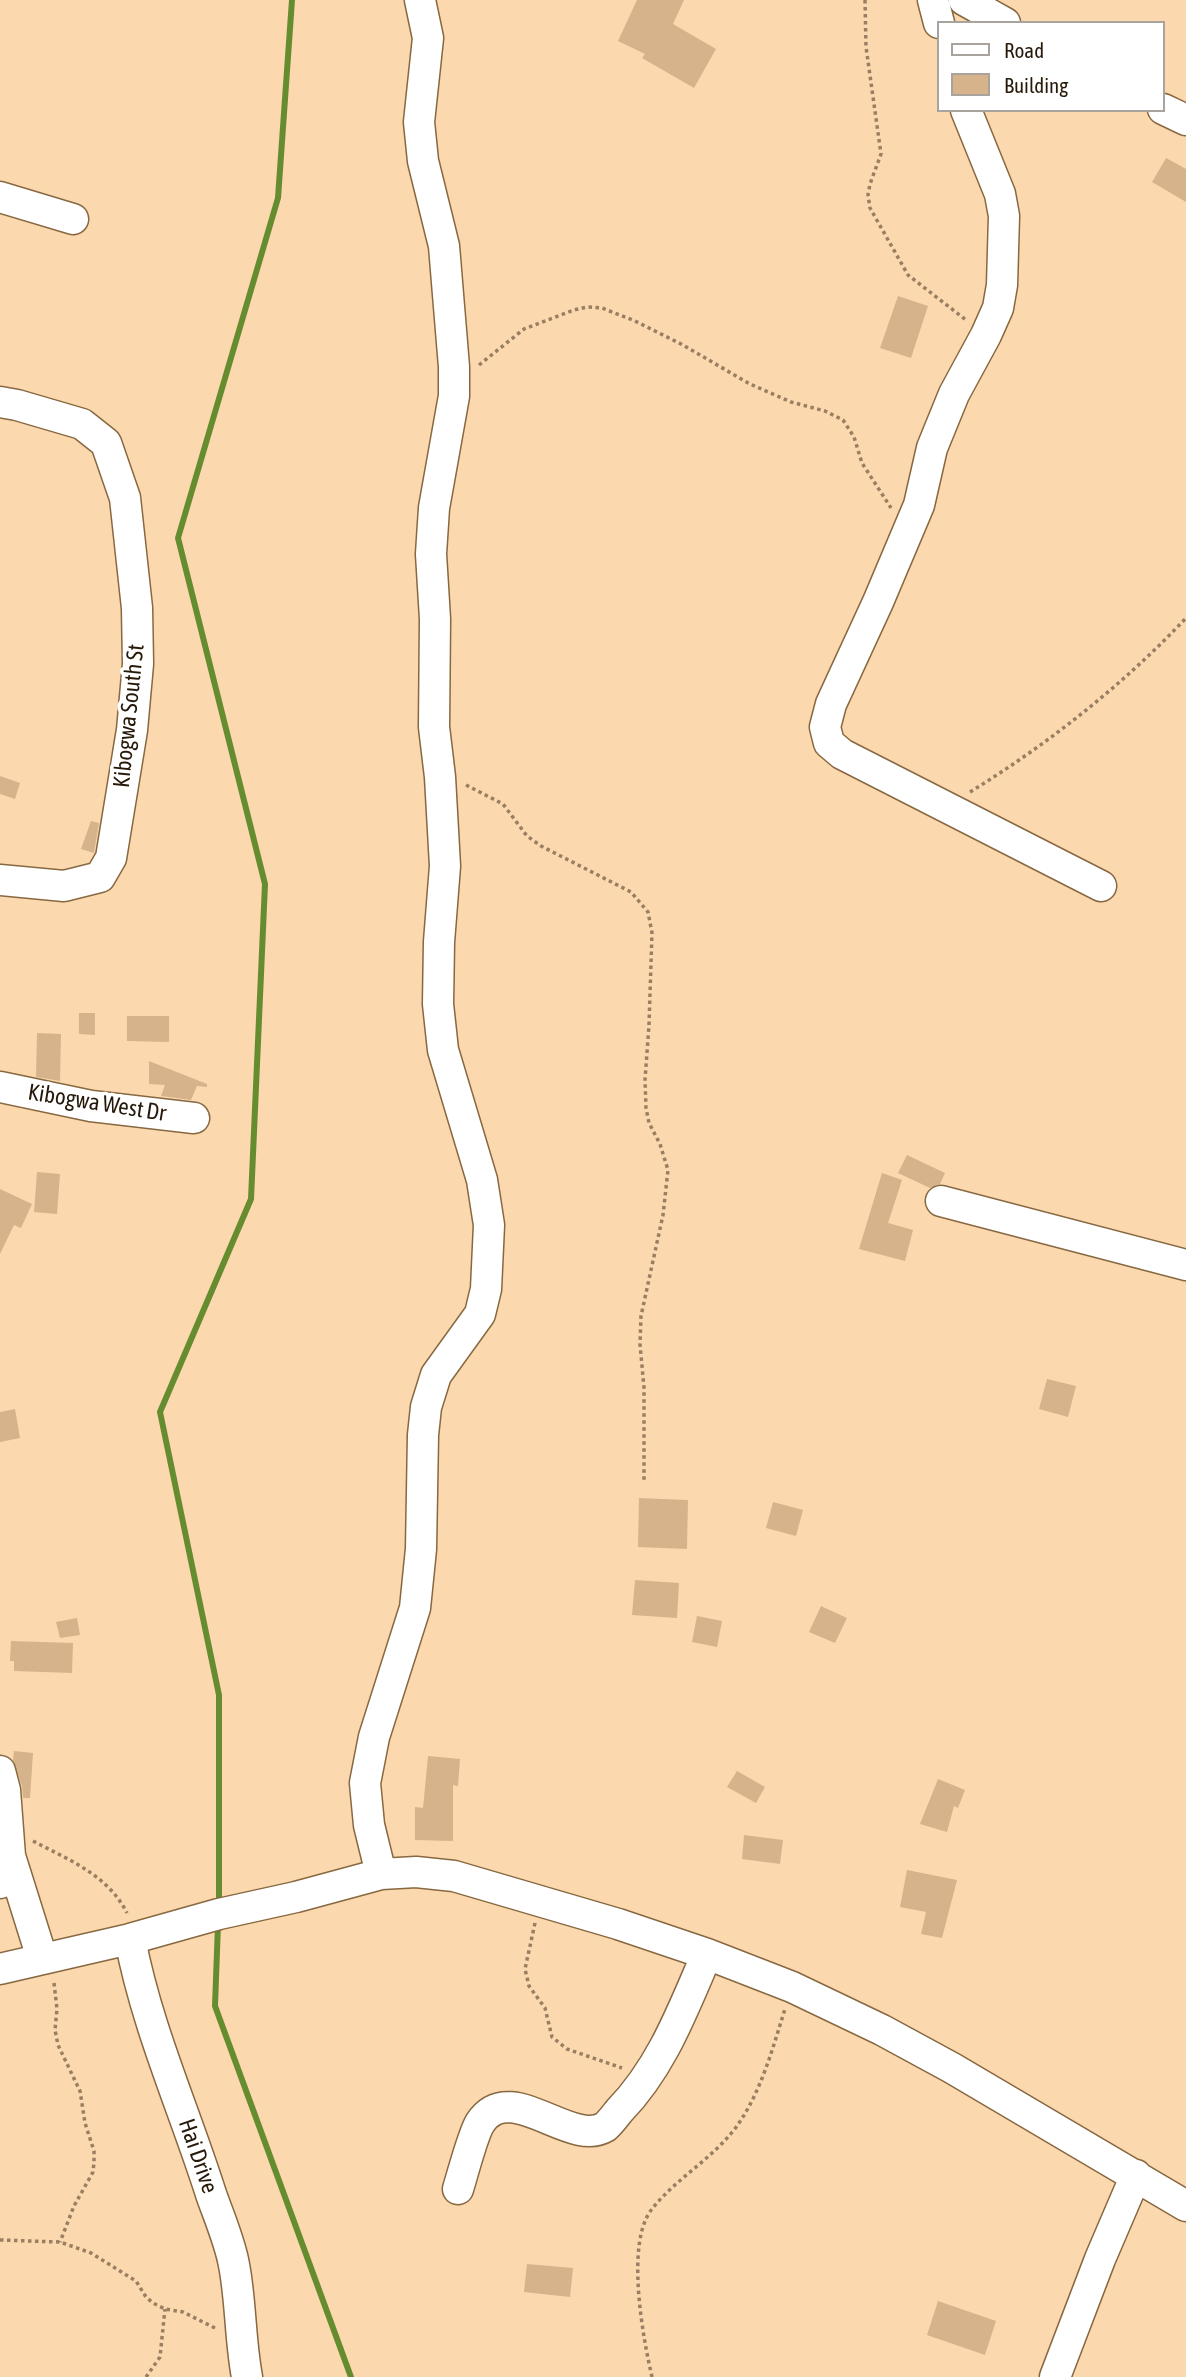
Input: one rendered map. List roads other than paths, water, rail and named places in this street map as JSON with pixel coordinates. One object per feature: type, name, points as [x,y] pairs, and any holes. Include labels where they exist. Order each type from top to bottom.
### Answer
[{"type":"street","points":[[381,1874],[369,1825],[365,1783],[374,1737],[415,1608],[421,1549],[426,1406],[436,1375],[480,1314],[486,1289],[489,1225],[482,1180],[443,1050],[438,1004],[439,942],[445,866],[434,727],[435,619],[431,554],[436,494],[454,396],[443,246],[423,160],[419,122],[428,38],[420,0]]},
{"type":"street","points":[[933,0],[938,21]]},
{"type":"street","points":[[964,0],[1001,21]]},
{"type":"street","points":[[1165,110],[1186,120]]},
{"type":"street","points":[[967,112],[1000,194],[1004,216],[1002,285],[998,308],[954,394],[932,448],[919,505],[831,704],[825,727],[829,743],[842,754],[1101,887]]},
{"type":"street","points":[[0,197],[73,219]]},
{"type":"street","name":"Kibogwa South St","points":[[0,402],[82,424],[106,443],[125,498],[137,608],[138,664],[132,730],[111,858],[100,877],[64,886],[0,880]]},
{"type":"street","name":"Kibogwa West Dr","points":[[1,1091],[91,1107],[194,1118]]},
{"type":"street","points":[[941,1201],[1186,1265]]},
{"type":"street","points":[[0,1771],[5,1790],[6,1856],[47,1957]]},
{"type":"street","points":[[0,1969],[134,1938],[381,1874],[416,1872],[454,1875],[618,1924],[792,1987],[882,2030],[940,2062],[1186,2206]]},
{"type":"street","name":"Hai Drive","points":[[134,1938],[138,1982],[234,2265],[247,2377]]},
{"type":"street","points":[[458,2189],[480,2122],[494,2111],[521,2109],[569,2127],[590,2131],[604,2127],[630,2100],[658,2062],[707,1954]]},
{"type":"street","points":[[1055,2377],[1100,2259],[1136,2175]]},
{"type":"waterway","points":[[219,1906],[219,1695],[160,1412],[251,1199],[265,884],[178,538],[278,198],[292,0]]},
{"type":"waterway","points":[[218,1924],[215,2006],[351,2377]]}]
